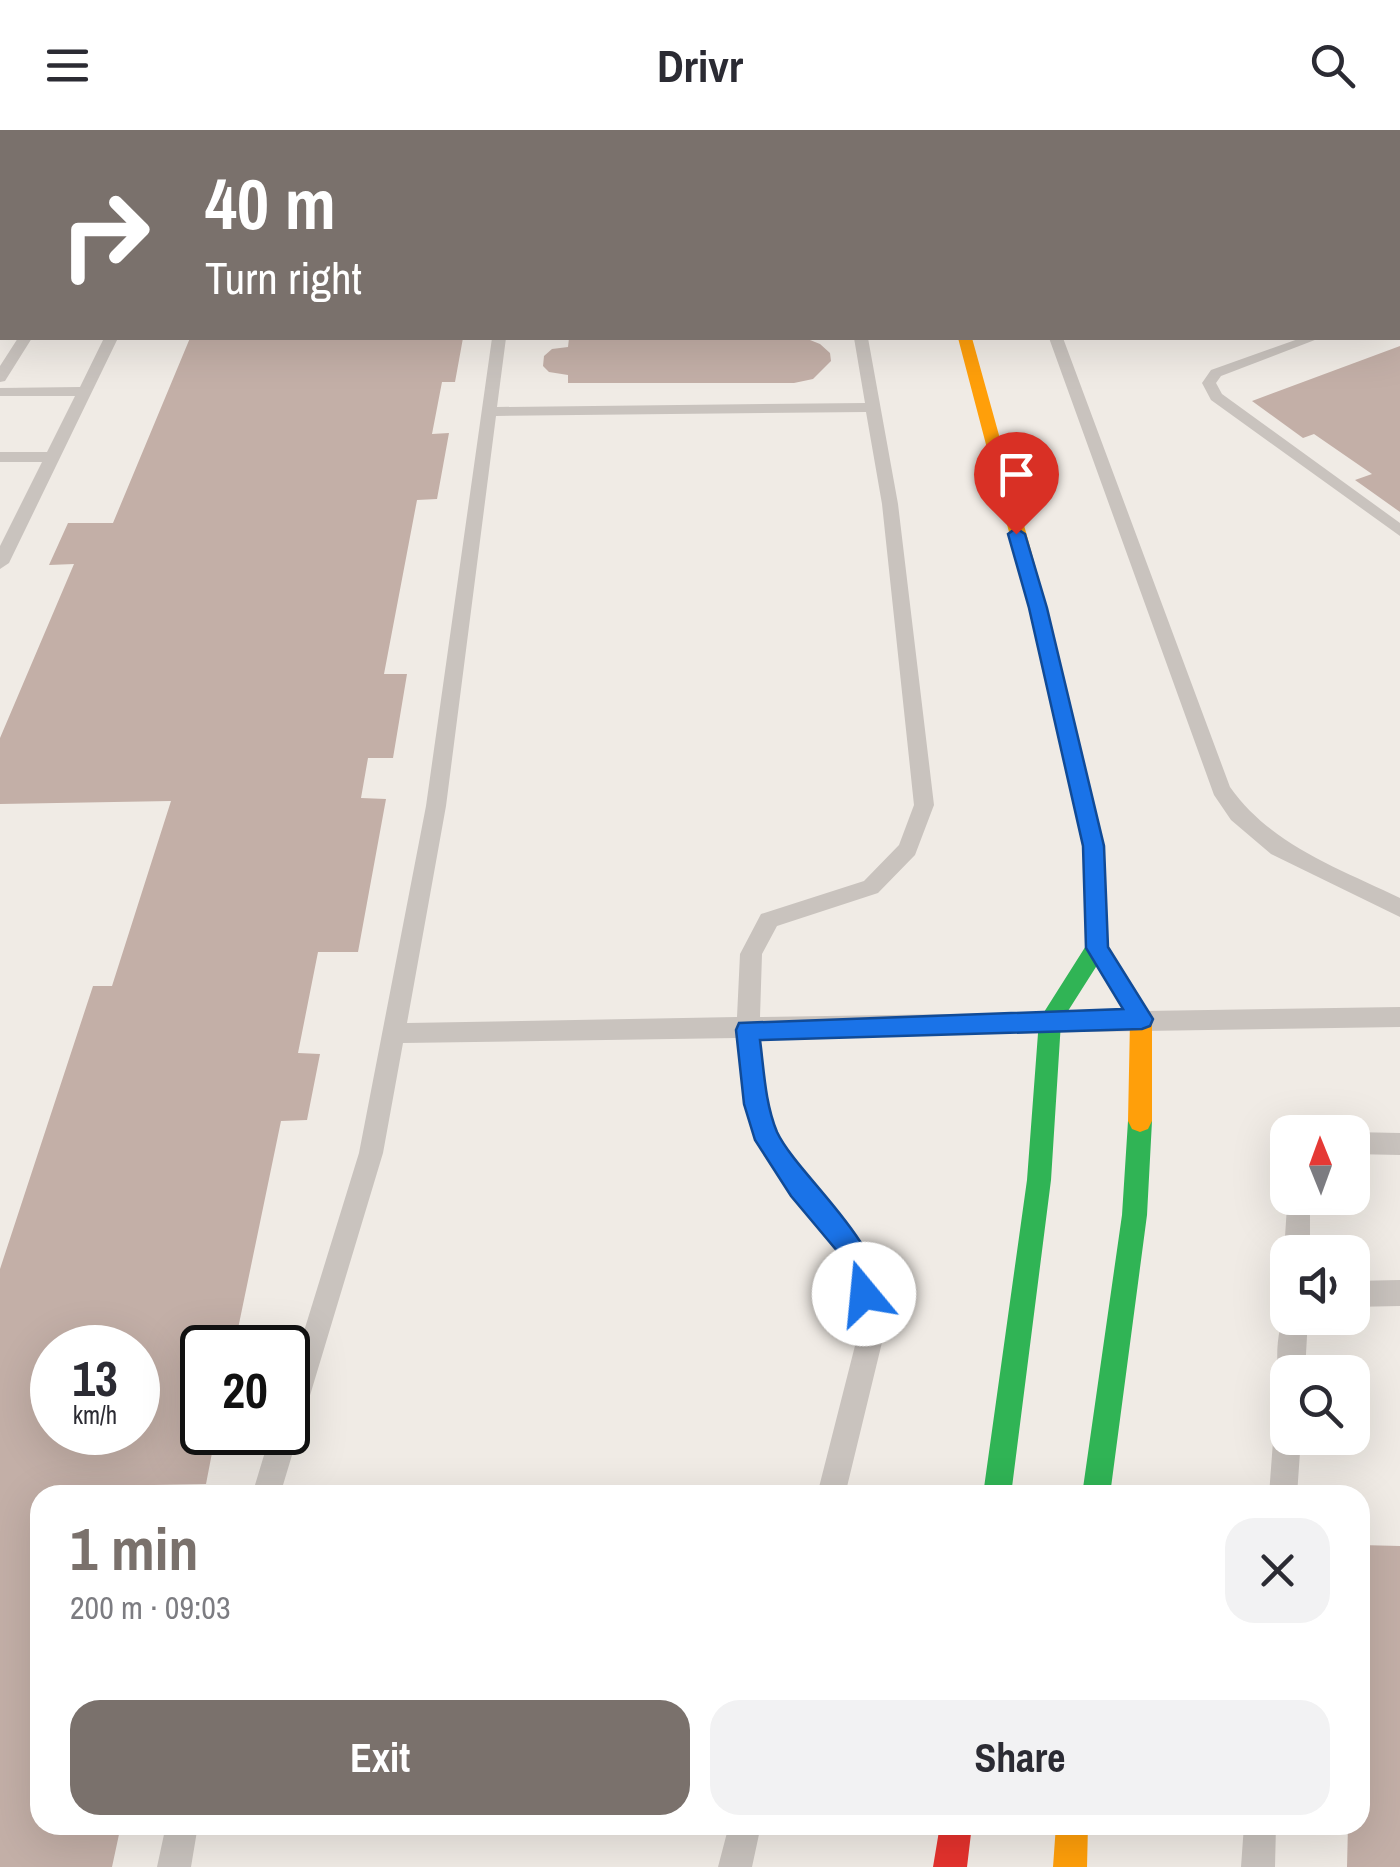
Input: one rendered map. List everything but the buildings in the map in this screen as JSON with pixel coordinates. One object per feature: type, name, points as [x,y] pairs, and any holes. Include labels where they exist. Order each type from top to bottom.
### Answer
[{"type":"street","points":[[966,340],[1038,608],[1094,846],[1098,948],[1142,1019],[1140,1174],[1097,1485]]},
{"type":"street","points":[[998,1485],[1038,1180],[1050,1020],[1098,948]]},
{"type":"street","points":[[950,1867],[955,1835]]},
{"type":"street","points":[[1070,1867],[1072,1835]]},
{"type":"lane","points":[[0,378],[23,340]]},
{"type":"lane","points":[[0,563],[110,340]]},
{"type":"lane","points":[[310,1351],[371,1152],[394,1033],[438,788],[499,340]]},
{"type":"lane","points":[[833,1485],[872,1330],[854,1252],[800,1188],[768,1140],[756,1104],[748,1030],[751,954],[769,920],[871,888],[908,849],[924,805],[890,504],[861,340]]},
{"type":"lane","points":[[1057,340],[1221,790],[1238,814],[1278,848],[1400,908]]},
{"type":"lane","points":[[1307,340],[1216,373],[1209,383],[1216,398],[1400,531]]},
{"type":"lane","points":[[0,392],[84,391]]},
{"type":"lane","points":[[489,412],[873,407]]},
{"type":"lane","points":[[0,457],[52,456]]},
{"type":"lane","points":[[394,1033],[1400,1017]]},
{"type":"lane","points":[[1370,1144],[1400,1144]]},
{"type":"lane","points":[[1370,1294],[1400,1294]]},
{"type":"lane","points":[[269,1485],[278,1455]]},
{"type":"lane","points":[[1284,1485],[1286,1455]]},
{"type":"lane","points":[[174,1867],[180,1835]]},
{"type":"lane","points":[[735,1867],[743,1835]]},
{"type":"lane","points":[[1258,1867],[1260,1835]]},
{"type":"traffic: fast","points":[[998,1485],[1039,1180],[1050,1020],[1097,948]]},
{"type":"traffic: fast","points":[[1097,1485],[1135,1215],[1140,1121]]},
{"type":"traffic: slow","points":[[966,340],[1038,608],[1094,847],[1097,948],[1141,1019],[1140,1121]]},
{"type":"traffic: slow","points":[[1070,1867],[1072,1835]]},
{"type":"traffic: jam","points":[[950,1867],[955,1835]]},
{"type":"route","points":[[864,1294],[854,1252],[800,1188],[768,1140],[756,1104],[748,1030],[1142,1019],[1098,948],[1094,846],[1038,608],[1016,534]]}]
